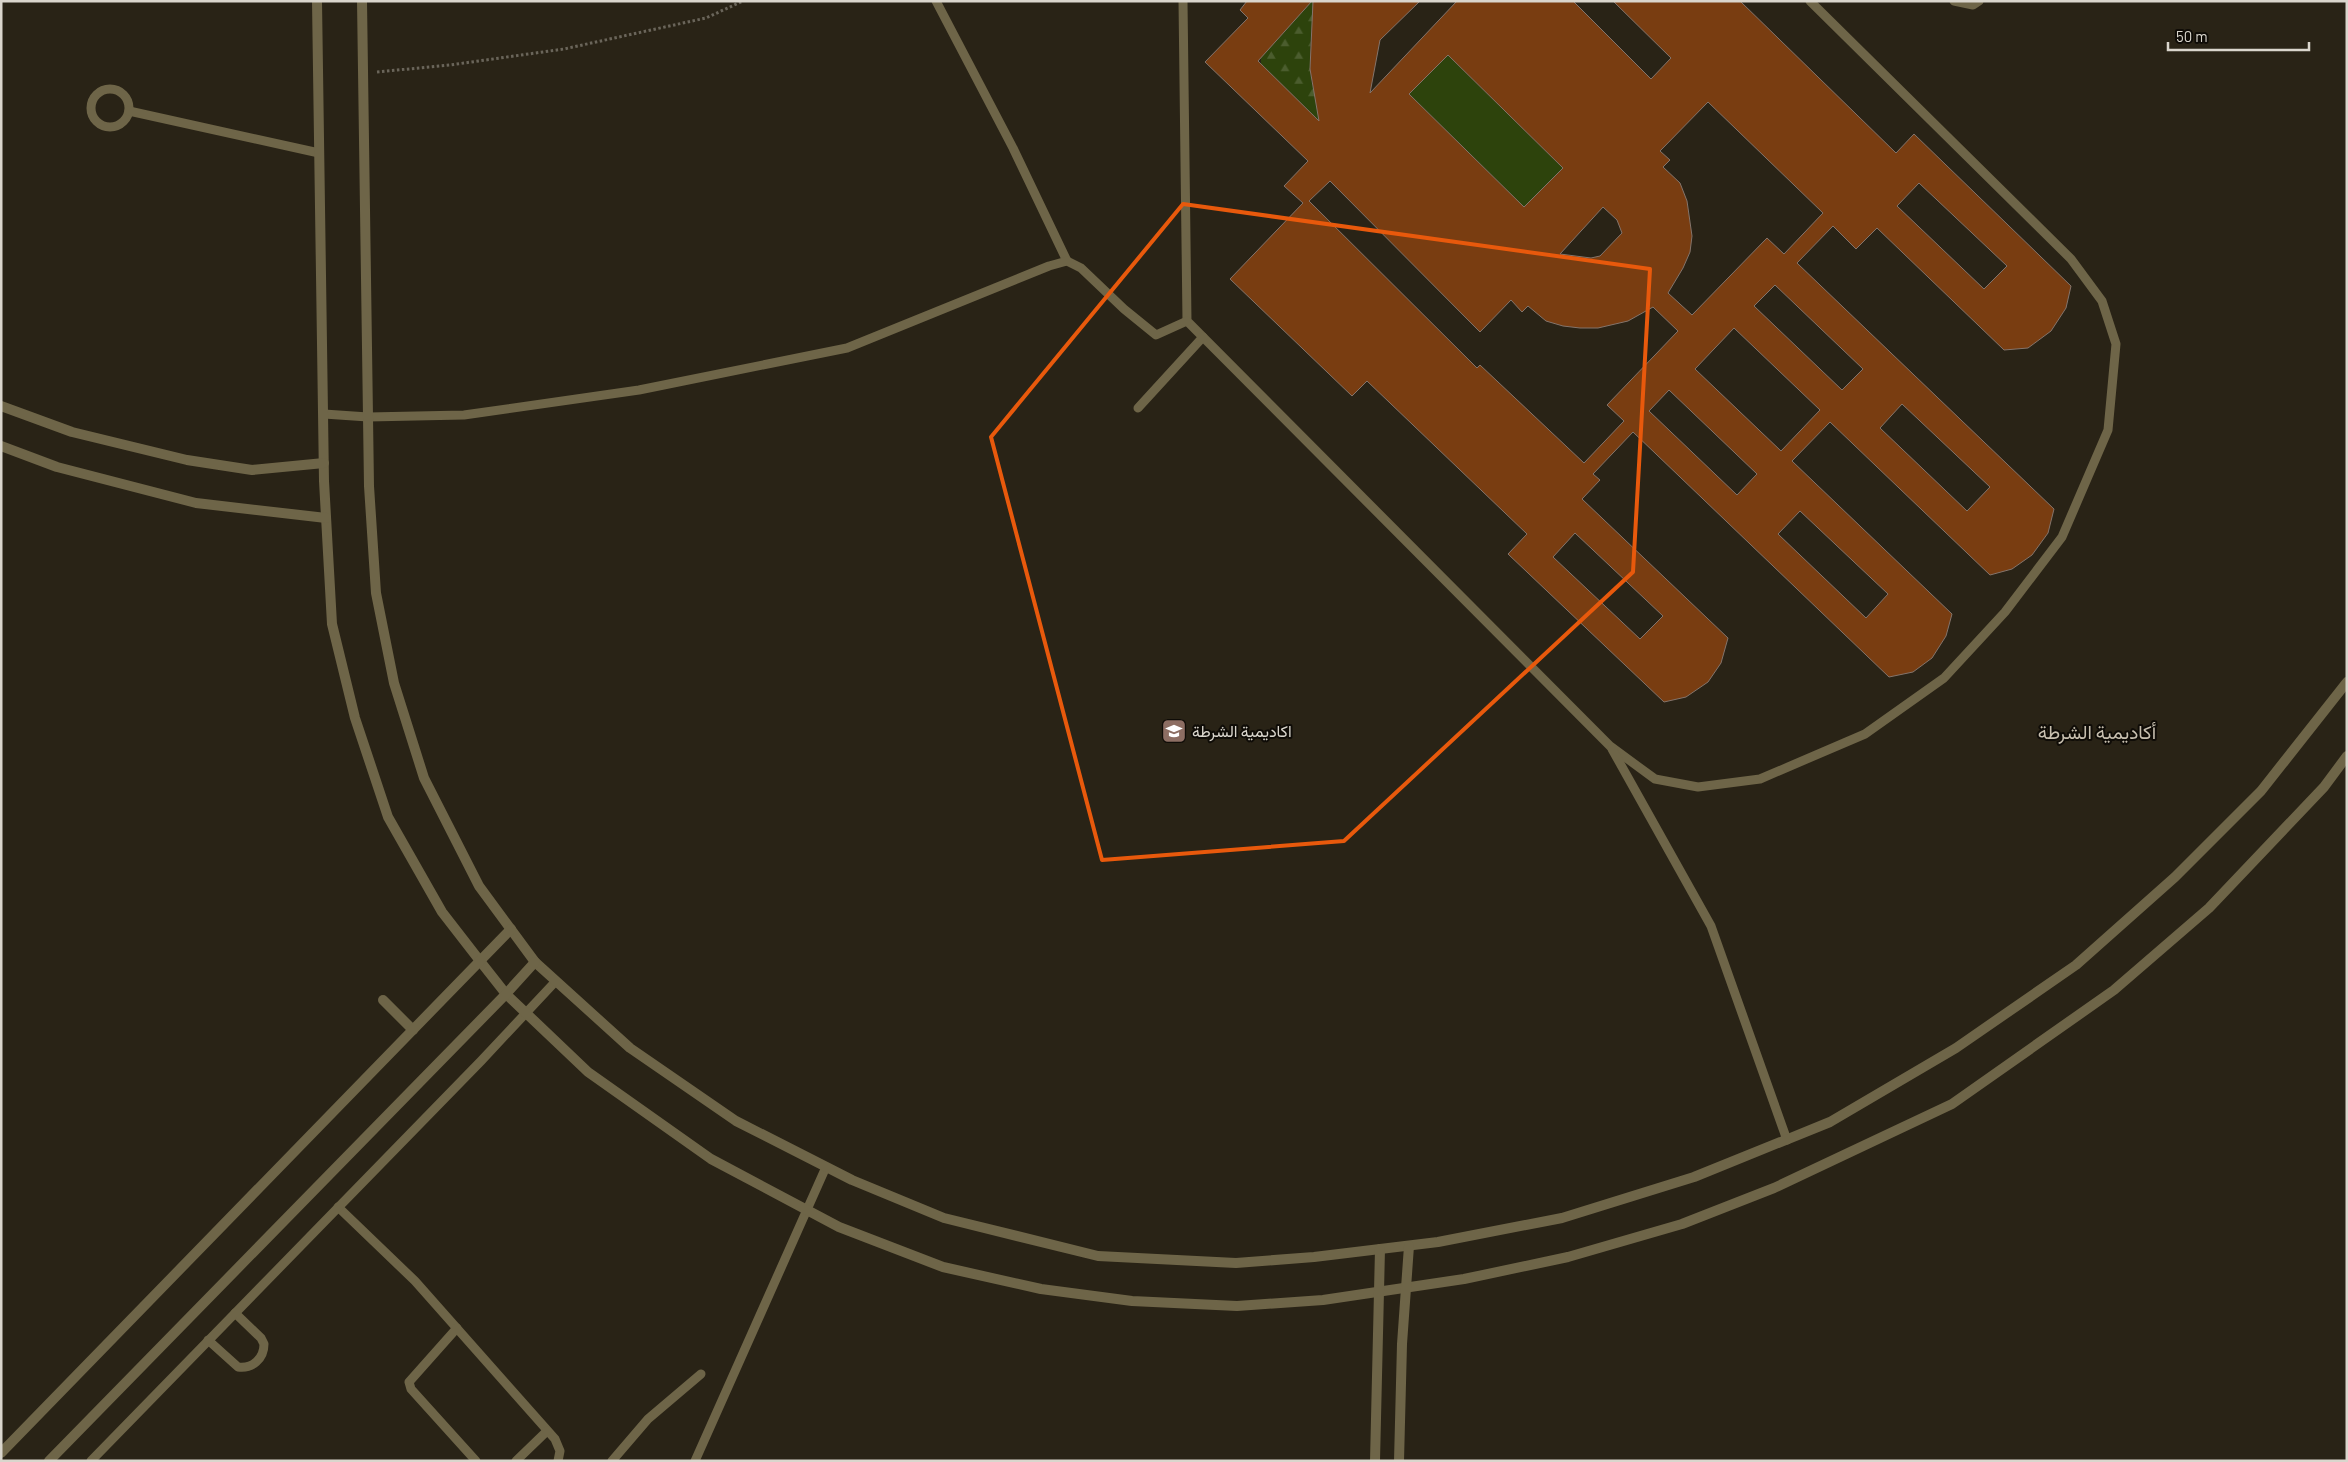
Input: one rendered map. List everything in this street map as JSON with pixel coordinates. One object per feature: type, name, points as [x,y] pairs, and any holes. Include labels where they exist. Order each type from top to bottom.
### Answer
[{"type":"street","points":[[317,1],[324,463],[332,624],[355,718],[388,816],[442,912],[480,961],[506,994],[588,1072],[712,1159],[839,1227],[942,1267],[1041,1289],[1132,1301],[1237,1306],[1323,1300],[1464,1279],[1568,1256],[1682,1224],[1774,1188],[1952,1104],[2114,990],[2208,908],[2324,787],[2347,756]]},
{"type":"street","points":[[362,1],[369,486],[376,593],[394,683],[424,778],[479,886],[535,962],[630,1048],[736,1121],[852,1180],[944,1218],[1098,1256],[1236,1263],[1438,1242],[1562,1218],[1694,1177],[1830,1122],[1956,1048],[2076,965],[2175,877],[2261,791],[2347,682]]},
{"type":"street","points":[[1,406],[72,432],[187,460],[252,470],[324,463]]},
{"type":"street","points":[[1,446],[57,468],[196,502],[326,518]]},
{"type":"street","points":[[1,1453],[511,930]]},
{"type":"street","points":[[49,1461],[506,994],[535,962]]},
{"type":"street","points":[[383,1000],[413,1030]]},
{"type":"street","points":[[1399,1461],[1402,1344],[1409,1246]]},
{"type":"street","points":[[1375,1461],[1380,1249]]},
{"type":"lane","points":[[936,1],[1013,148],[1067,261],[1082,268],[1124,309],[1156,335],[1186,321]]},
{"type":"lane","points":[[1184,1],[1186,321],[1610,746],[1655,779],[1698,788],[1760,779],[1865,734],[1944,678],[2005,612],[2062,537],[2108,430],[2116,344],[2102,301],[2071,259],[1810,1]]},
{"type":"lane","points":[[1954,1],[1964,4],[1973,4],[1979,1]]},
{"type":"lane","points":[[110,88],[121,91],[128,100],[130,111],[125,120],[116,126],[104,126],[95,120],[91,110],[92,99],[100,91],[110,88]]},
{"type":"lane","points":[[130,111],[319,153]]},
{"type":"lane","points":[[324,414],[368,417],[464,415],[610,394],[847,348],[1049,266],[1067,261]]},
{"type":"lane","points":[[1138,408],[1203,337]]},
{"type":"lane","points":[[1610,746],[1711,926],[1787,1140]]},
{"type":"lane","points":[[91,1461],[481,1061],[555,982]]},
{"type":"lane","points":[[695,1461],[826,1167]]},
{"type":"lane","points":[[338,1207],[415,1281],[547,1430],[558,1443],[560,1451],[558,1461]]},
{"type":"lane","points":[[208,1340],[235,1366],[243,1368],[255,1363],[261,1356],[264,1344],[261,1338],[235,1313]]},
{"type":"lane","points":[[457,1328],[409,1382],[411,1389],[476,1461]]},
{"type":"lane","points":[[612,1461],[648,1419],[701,1374]]},
{"type":"lane","points":[[516,1461],[547,1430]]},
{"type":"path","points":[[363,73],[450,65],[564,49],[706,18],[743,1]]},
{"type":"highlighted area","points":[[1183,204],[1650,269],[1633,572],[1344,841],[1102,860],[991,437]]},
{"type":"green space","points":[[1312,1],[1318,7],[1311,31],[1310,69],[1312,85],[1322,101],[1332,134],[1261,64],[1261,57]]},
{"type":"green space","points":[[1448,55],[1563,168],[1524,207],[1409,94]]},
{"type":"building","points":[[1247,1],[1312,1],[1258,61],[1319,121],[1310,69],[1313,1],[1420,1],[1380,40],[1370,93],[1457,1],[1573,1],[1651,79],[1671,58],[1613,1],[1740,1],[1896,153],[1914,134],[2071,286],[2066,308],[2051,331],[2028,348],[2004,350],[1877,228],[1856,249],[1833,226],[1797,263],[2054,509],[2048,533],[2032,555],[2012,569],[1990,575],[1830,422],[1792,461],[1952,614],[1946,636],[1932,658],[1913,672],[1889,677],[1633,432],[1593,474],[1600,480],[1582,499],[1728,638],[1721,663],[1708,682],[1686,697],[1664,702],[1508,554],[1527,534],[1367,381],[1352,396],[1230,279],[1303,203],[1284,186],[1308,161],[1205,62],[1248,18],[1240,10]],"holes":[[[1448,55],[1563,168],[1524,207],[1409,94]],[[1708,102],[1823,213],[1784,254],[1767,238],[1692,315],[1668,293],[1690,252],[1692,236],[1687,201],[1680,183],[1663,167],[1670,160],[1660,151]],[[1330,181],[1480,332],[1511,300],[1522,312],[1528,306],[1546,321],[1580,328],[1598,328],[1628,321],[1653,307],[1678,331],[1607,405],[1624,421],[1584,463],[1480,365],[1477,368],[1309,201]],[[1919,183],[2007,266],[1984,289],[1897,206]],[[1603,207],[1617,220],[1622,233],[1600,256],[1591,258],[1560,254]],[[1775,285],[1863,369],[1842,390],[1754,306]],[[1734,328],[1820,410],[1781,451],[1695,369]],[[1669,390],[1757,474],[1737,495],[1649,411]],[[1902,404],[1990,487],[1967,511],[1880,428]],[[1800,511],[1888,594],[1866,618],[1778,534]],[[1575,533],[1663,616],[1640,639],[1553,557]]]},
{"type":"place","name":"اكاديمية الشرطة","points":[[1174,731]]},
{"type":"district","name":"أكاديمية الشرطة","points":[[2097,732]]}]
